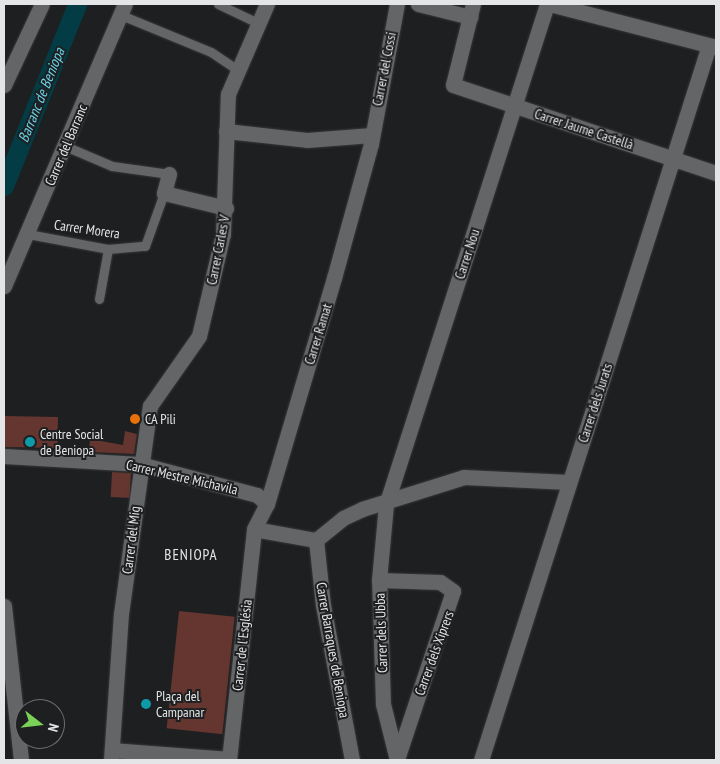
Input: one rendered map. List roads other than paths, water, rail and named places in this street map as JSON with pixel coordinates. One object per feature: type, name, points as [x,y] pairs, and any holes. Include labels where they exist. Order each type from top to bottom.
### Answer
[{"type":"street","points":[[4,85],[35,11],[42,4]]},
{"type":"street","name":"Carrer Carles V","points":[[199,336],[226,208],[228,94],[236,69],[267,4]]},
{"type":"street","name":"Carrer del Cossi","points":[[372,135],[397,4]]},
{"type":"street","points":[[418,4],[471,10]]},
{"type":"street","points":[[549,4],[713,46]]},
{"type":"street","name":"Carrer Nou","points":[[386,505],[549,4]]},
{"type":"street","name":"Carrer del Barranc","points":[[4,286],[28,234],[123,9]]},
{"type":"street","name":"Carrer Jaume Castellà","points":[[471,10],[453,85],[716,173]]},
{"type":"street","name":"Carrer dels Jurats","points":[[481,760],[674,158],[713,46]]},
{"type":"street","points":[[226,131],[308,140],[372,135]]},
{"type":"street","name":"Carrer Ramat","points":[[254,529],[267,504],[372,135]]},
{"type":"street","points":[[169,174],[164,193],[226,208]]},
{"type":"street","name":"Carrer del Mig","points":[[111,755],[121,614],[140,464],[150,406],[199,336]]},
{"type":"street","name":"Carrer Mestre Michavila","points":[[4,456],[140,464],[257,495],[267,504]]},
{"type":"street","points":[[254,529],[316,540],[343,518],[464,477],[569,482]]},
{"type":"street","name":"Carrer dels Ubba","points":[[386,505],[379,580],[383,704],[397,759]]},
{"type":"street","name":"Carrer de l'Església","points":[[229,759],[254,529]]},
{"type":"street","name":"Carrer Barraques de Beniopa","points":[[316,540],[323,605],[352,760]]},
{"type":"street","name":"Carrer dels Xiprers","points":[[379,580],[440,582],[453,591],[397,759]]},
{"type":"street","points":[[4,606],[21,760]]},
{"type":"street","points":[[111,755],[229,759]]},
{"type":"lane","points":[[218,4],[258,23]]},
{"type":"lane","points":[[123,9],[212,52],[236,69]]},
{"type":"lane","points":[[65,146],[112,166],[169,174]]},
{"type":"lane","name":"Carrer Morera","points":[[28,234],[108,249],[145,246],[164,193]]},
{"type":"lane","points":[[99,299],[108,249]]},
{"type":"waterway","name":"Barranc de Beniopa","points":[[4,186],[77,4]]},
{"type":"place","name":"CA Pili","points":[[135,419]]},
{"type":"place","name":"Centre Social de Beniopa","points":[[30,442]]},
{"type":"place","name":"Plaça del Campanar","points":[[146,704]]},
{"type":"district","name":"BENIOPA","points":[[191,555]]}]
